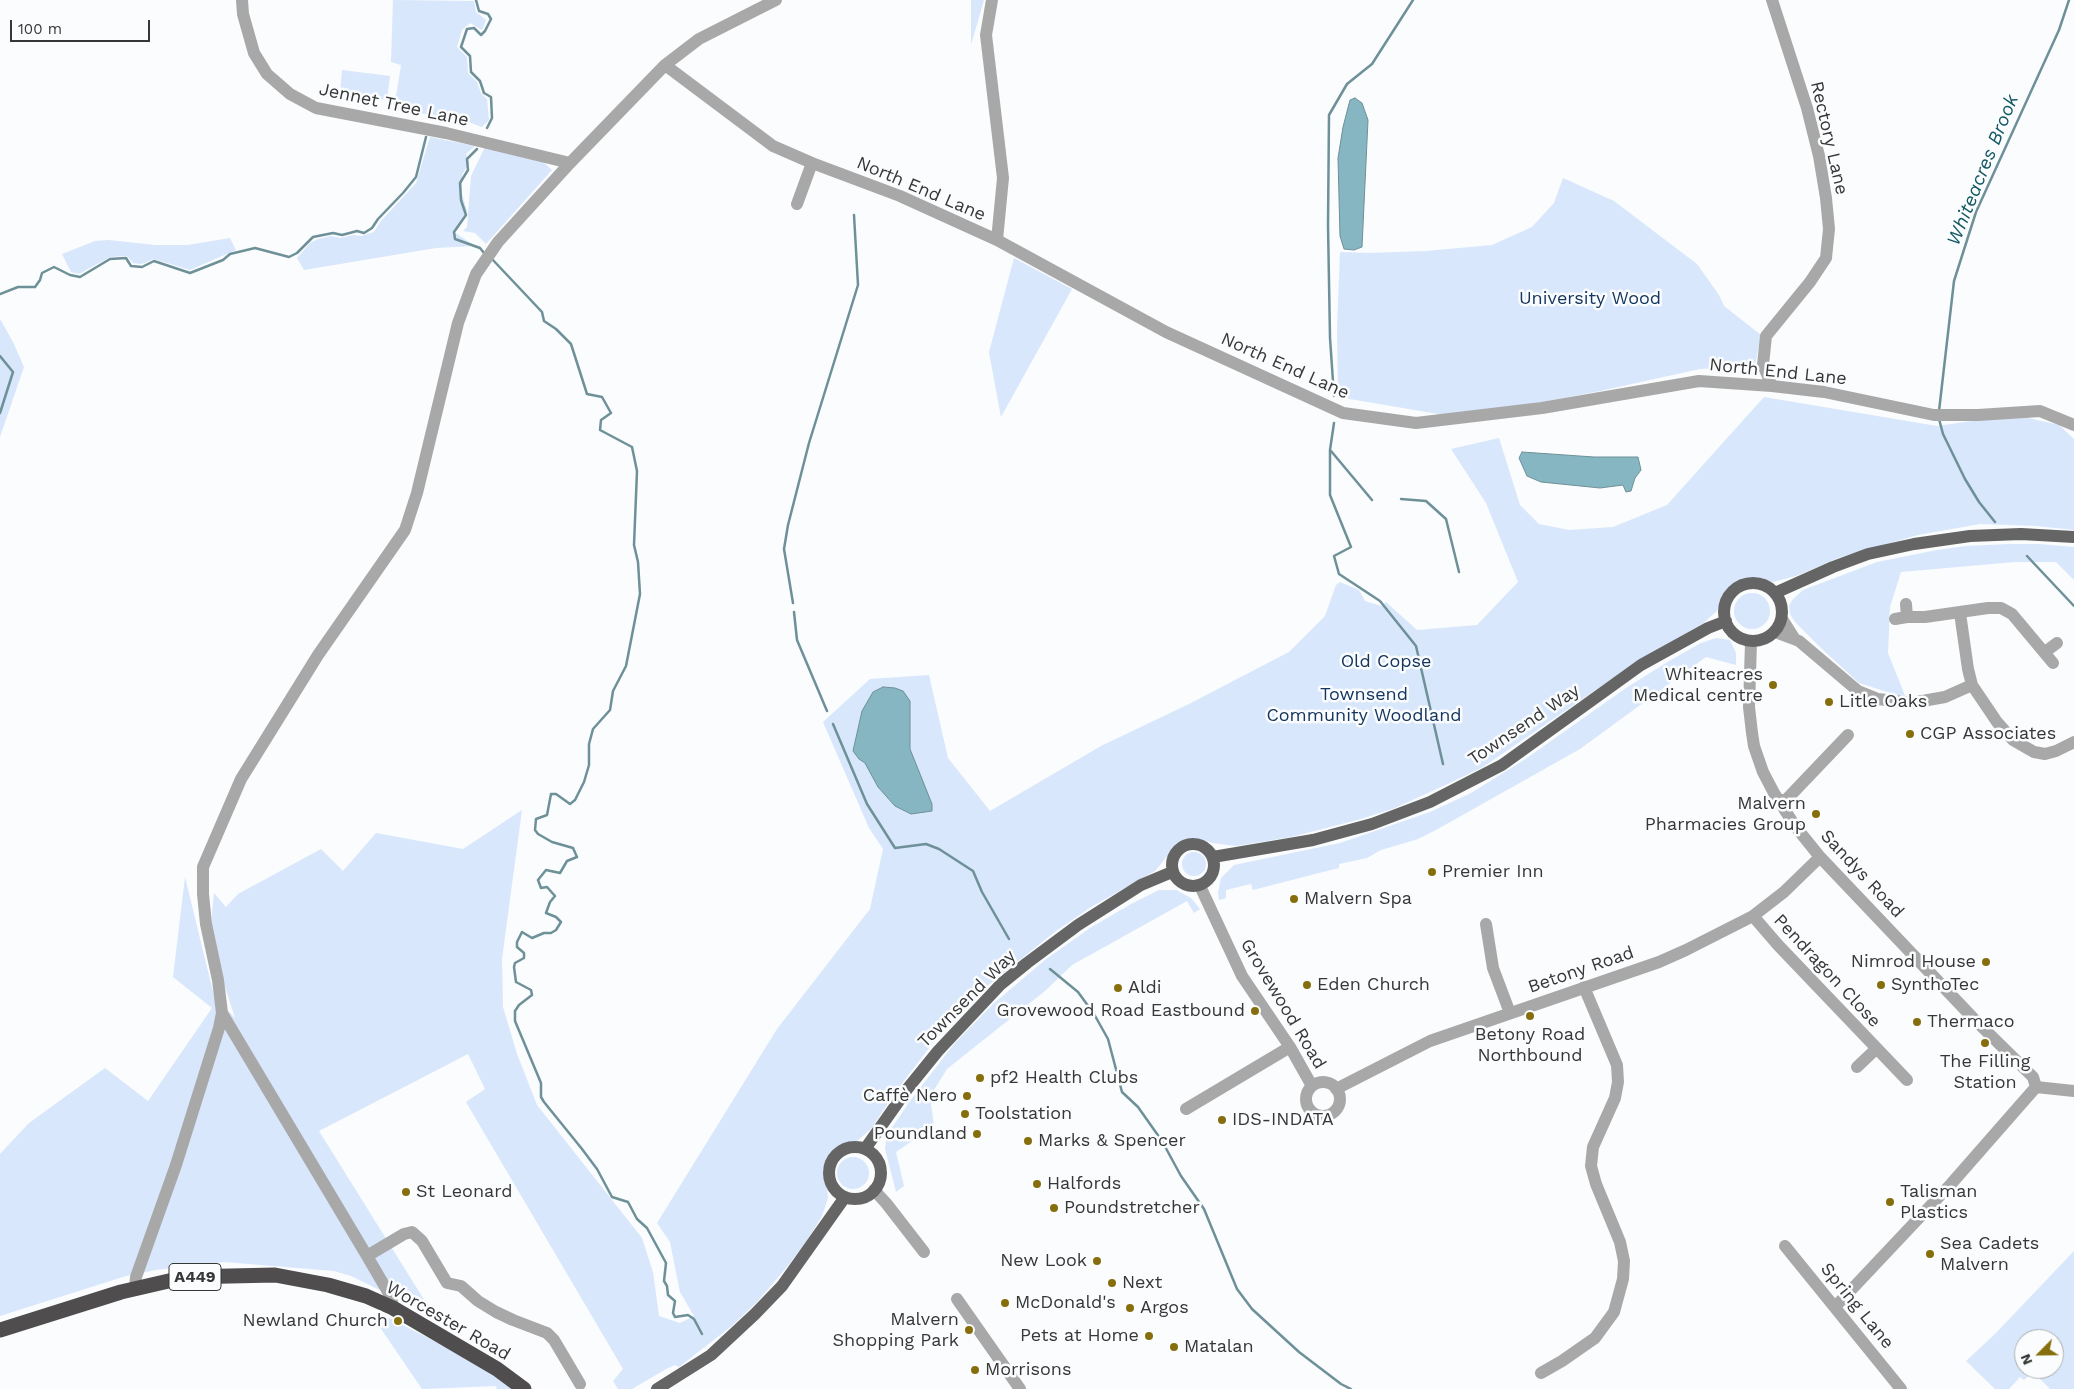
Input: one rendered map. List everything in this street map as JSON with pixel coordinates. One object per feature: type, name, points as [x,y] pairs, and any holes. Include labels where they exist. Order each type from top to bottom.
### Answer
[{"type":"highway","name":"Worcester Road","points":[[0,1330],[135,1288],[186,1277],[276,1275],[328,1285],[366,1296],[393,1308],[497,1369],[524,1389]]},
{"type":"main road","points":[[1775,593],[1859,557],[1914,544],[1970,536],[2022,534],[2074,538]]},
{"type":"main road","points":[[1748,584],[1758,584],[1767,587],[1775,593],[1782,605],[1782,619],[1775,632],[1764,640],[1751,642],[1740,638],[1731,631],[1724,611],[1731,593],[1739,587],[1748,584]]},
{"type":"main road","name":"Townsend Way","points":[[1212,857],[1313,840],[1372,824],[1430,802],[1502,765],[1641,665],[1708,628],[1726,621]]},
{"type":"main road","points":[[1190,843],[1200,844],[1209,851],[1212,857],[1212,873],[1200,886],[1185,885],[1172,872],[1171,862],[1174,853],[1181,846],[1190,843]]},
{"type":"main road","name":"Townsend Way","points":[[865,1150],[908,1088],[938,1052],[1001,984],[1078,925],[1141,885],[1172,872]]},
{"type":"main road","points":[[855,1147],[865,1150],[872,1154],[880,1166],[880,1179],[874,1190],[859,1199],[845,1197],[834,1189],[830,1181],[830,1165],[839,1152],[848,1148],[855,1147]]},
{"type":"main road","points":[[657,1389],[711,1355],[756,1314],[782,1286],[845,1197]]},
{"type":"street","name":"Jennet Tree Lane","points":[[242,0],[243,14],[254,53],[267,74],[290,94],[316,108],[446,133],[570,163]]},
{"type":"street","points":[[135,1288],[136,1277],[176,1165],[219,1028],[222,1012],[218,980],[206,924],[203,867],[241,779],[318,655],[405,530],[417,493],[458,323],[476,274],[498,242],[570,163],[665,66],[699,39],[776,0]]},
{"type":"street","points":[[992,0],[986,34],[1003,178],[997,240]]},
{"type":"street","name":"Rectory Lane","points":[[1772,0],[1807,108],[1825,190],[1829,229],[1826,258],[1810,282],[1766,336],[1763,364],[1772,386]]},
{"type":"street","name":"North End Lane","points":[[665,66],[773,146],[812,163],[900,196],[997,240],[1166,332],[1343,413],[1416,423],[1542,408],[1699,381],[1751,384],[1824,392],[1938,415],[2040,411],[2074,425]]},
{"type":"street","points":[[797,204],[812,163]]},
{"type":"street","points":[[1751,384],[1763,364]]},
{"type":"street","points":[[1903,613],[1925,617],[1988,608],[2001,608],[2012,614],[2053,663]]},
{"type":"street","points":[[1960,613],[1972,685],[1997,722],[2013,740],[2034,752],[2045,754],[2074,742]]},
{"type":"street","points":[[1782,619],[1794,638]]},
{"type":"street","points":[[1775,632],[1794,638],[1858,691],[1878,700],[1911,703],[1946,697],[1972,685]]},
{"type":"street","name":"Sandys Road","points":[[1751,642],[1749,707],[1753,740],[1763,772],[1778,800],[1795,826],[1820,857],[1973,1018],[2033,1077],[2036,1087]]},
{"type":"street","points":[[2045,652],[2057,643]]},
{"type":"street","points":[[1778,800],[1786,800],[1848,736]]},
{"type":"street","name":"Betony Road","points":[[1336,1088],[1430,1041],[1659,962],[1753,916],[1784,892],[1820,857]]},
{"type":"street","name":"Grovewood Road","points":[[1200,886],[1242,976],[1290,1047],[1312,1086]]},
{"type":"street","name":"Pendragon Close","points":[[1753,916],[1778,945],[1907,1080]]},
{"type":"street","points":[[1486,924],[1493,968],[1510,1013]]},
{"type":"street","points":[[1541,1372],[1562,1361],[1595,1338],[1614,1312],[1623,1279],[1624,1261],[1620,1242],[1596,1184],[1591,1166],[1593,1147],[1616,1098],[1618,1082],[1617,1065],[1584,987]]},
{"type":"street","points":[[222,1012],[391,1297],[393,1308]]},
{"type":"street","points":[[1186,1108],[1290,1047]]},
{"type":"street","name":"Pendragon Close","points":[[1857,1067],[1876,1049]]},
{"type":"street","points":[[1320,1082],[1329,1083],[1336,1088],[1339,1096],[1336,1110],[1322,1116],[1311,1111],[1307,1105],[1308,1091],[1312,1086],[1320,1082]]},
{"type":"street","points":[[1835,1307],[1951,1184],[2036,1087],[2074,1091]]},
{"type":"street","points":[[874,1190],[924,1252]]},
{"type":"street","points":[[367,1256],[404,1234],[412,1232],[422,1241],[447,1283],[460,1286],[478,1301],[496,1312],[547,1333],[554,1340],[580,1384]]},
{"type":"street","name":"Spring Lane","points":[[1785,1246],[1899,1388]]},
{"type":"street","points":[[957,1299],[1020,1389]]},
{"type":"street","points":[[543,1319],[547,1333]]},
{"type":"green space","points":[[393,0],[474,1],[476,12],[486,20],[482,30],[470,23],[462,30],[457,47],[467,57],[468,73],[477,82],[481,93],[487,99],[489,120],[482,127],[463,120],[394,109],[401,65],[391,62]]},
{"type":"green space","points":[[971,0],[984,0],[971,45]]},
{"type":"green space","points":[[342,70],[390,76],[387,100],[340,95]]},
{"type":"green space","points":[[430,137],[475,146],[466,154],[469,163],[462,175],[462,194],[467,211],[454,232],[475,246],[436,248],[304,270],[297,258],[310,243],[331,236],[341,238],[353,235],[361,236],[374,232],[381,221],[416,183]]},
{"type":"green space","points":[[485,147],[542,161],[552,170],[486,244],[475,233],[463,231],[467,227],[471,176]]},
{"type":"green space","name":"University Wood","points":[[1563,178],[1614,201],[1697,264],[1719,295],[1724,306],[1761,335],[1755,366],[1700,369],[1490,412],[1450,416],[1344,398],[1338,395],[1337,330],[1340,252],[1426,251],[1492,245],[1532,227],[1554,203]]},
{"type":"green space","points":[[230,238],[236,250],[190,270],[154,259],[142,264],[133,263],[127,256],[110,257],[79,274],[71,272],[62,254],[95,241],[109,240],[155,245],[188,245]]},
{"type":"green space","points":[[1014,258],[1072,289],[1001,417],[989,352]]},
{"type":"green space","points":[[0,319],[24,367],[0,437]]},
{"type":"green space","points":[[1764,397],[1937,426],[1986,419],[2024,417],[2059,425],[2074,439],[2074,530],[2036,526],[1980,524],[1918,535],[1838,558],[1796,576],[1773,582],[1745,579],[1727,589],[1717,611],[1702,624],[1641,659],[1483,767],[1454,781],[1395,808],[1291,837],[1236,846],[1213,843],[1196,838],[1178,843],[1155,871],[1091,907],[1056,931],[981,991],[936,1039],[894,1094],[871,1129],[857,1141],[835,1150],[829,1158],[825,1169],[828,1198],[822,1216],[806,1242],[786,1268],[757,1302],[733,1325],[679,1367],[675,1365],[666,1369],[632,1389],[618,1389],[613,1381],[623,1369],[466,1102],[485,1089],[468,1054],[319,1131],[428,1306],[388,1294],[351,1276],[334,1271],[224,1262],[156,1270],[126,1276],[0,1316],[0,1154],[29,1123],[105,1068],[148,1101],[212,1008],[173,977],[185,877],[214,996],[235,1018],[221,974],[211,925],[214,893],[226,907],[238,894],[321,849],[343,871],[376,833],[463,849],[522,810],[502,959],[503,1007],[517,1054],[537,1105],[642,1238],[653,1272],[659,1316],[680,1323],[694,1316],[680,1292],[670,1242],[657,1223],[777,1029],[870,909],[883,849],[869,828],[823,722],[870,679],[929,675],[948,758],[990,811],[1101,746],[1189,704],[1289,652],[1325,616],[1336,585],[1340,582],[1359,590],[1365,601],[1381,606],[1386,602],[1417,630],[1477,625],[1518,582],[1486,503],[1451,449],[1499,438],[1520,505],[1539,524],[1569,530],[1613,527],[1667,505]]},
{"type":"green space","points":[[2009,544],[2074,547],[2074,580],[2056,562],[2015,562],[1901,572],[1890,607],[1888,653],[1906,698],[1859,683],[1795,622],[1790,614],[1789,606],[1792,600],[1803,590],[1877,562],[1965,546]]},
{"type":"green space","points":[[1752,593],[1759,594],[1765,598],[1769,604],[1769,618],[1765,624],[1759,628],[1752,629],[1745,628],[1739,624],[1735,618],[1734,611],[1735,604],[1739,598],[1745,594]]},
{"type":"green space","points":[[1716,638],[1730,640],[1736,653],[1736,665],[1706,657],[1580,749],[1436,830],[1418,839],[1381,850],[1367,858],[1339,864],[1339,868],[1253,890],[1251,884],[1226,890],[1226,898],[1219,900],[1218,893],[1221,878],[1234,865],[1340,843],[1430,812],[1471,793],[1524,760],[1626,688],[1701,643]]},
{"type":"green space","points":[[1194,852],[1203,855],[1206,864],[1203,873],[1194,876],[1185,873],[1182,864],[1185,855]]},
{"type":"green space","points":[[1159,890],[1176,890],[1191,898],[1200,909],[1194,913],[1187,901],[1072,965],[1045,991],[947,1069],[934,1090],[931,1104],[934,1126],[896,1152],[904,1186],[896,1192],[885,1149],[887,1135],[910,1101],[954,1044],[993,1004],[1045,960],[1090,928]]},
{"type":"green space","points":[[853,1157],[859,1158],[864,1162],[868,1167],[868,1179],[864,1184],[859,1188],[853,1189],[847,1188],[842,1184],[838,1179],[837,1173],[838,1167],[842,1162],[847,1158]]},
{"type":"green space","points":[[2074,1251],[2074,1389],[2050,1389],[2040,1379],[2064,1379],[2064,1329],[2014,1329],[2014,1379],[2018,1379],[2009,1389],[1995,1389],[1966,1361],[1995,1334]]},
{"type":"green space","points":[[381,1314],[448,1348],[501,1378],[515,1389],[497,1389],[496,1386],[422,1389],[375,1320]]},
{"type":"shaded area","points":[[1355,98],[1362,103],[1368,120],[1362,247],[1354,250],[1344,249],[1340,236],[1338,158],[1350,100]]},
{"type":"shaded area","points":[[1522,452],[1594,457],[1638,457],[1641,470],[1635,478],[1631,491],[1626,492],[1623,485],[1600,488],[1541,482],[1527,476],[1519,458]]},
{"type":"shaded area","points":[[883,687],[903,691],[910,701],[910,749],[932,804],[932,811],[911,814],[895,806],[878,787],[865,763],[853,751],[862,711],[873,692]]},
{"type":"waterway","points":[[476,0],[479,11],[488,14],[491,19],[481,35],[474,28],[467,29],[461,47],[470,56],[471,72],[480,81],[484,93],[491,97],[492,118],[487,128]]},
{"type":"waterway","points":[[1334,396],[1330,338],[1329,115],[1347,84],[1372,64],[1413,0]]},
{"type":"waterway","name":"Whiteacres Brook","points":[[1939,411],[1954,281],[1976,212],[2059,30],[2069,0]]},
{"type":"waterway","points":[[0,294],[18,287],[35,287],[42,273],[54,267],[70,275],[80,277],[110,259],[126,258],[131,266],[142,267],[154,261],[190,273],[223,260],[230,254],[255,248],[289,257],[297,253],[313,237],[333,233],[342,235],[357,231],[364,233],[372,228],[416,177],[426,137]]},
{"type":"waterway","points":[[477,149],[467,159],[468,170],[460,183],[461,200],[466,215],[454,232],[455,239],[480,248],[484,253]]},
{"type":"waterway","points":[[793,603],[784,549],[788,525],[809,443],[858,285],[854,215]]},
{"type":"waterway","points":[[492,259],[542,312],[544,321],[556,329],[571,344],[587,394],[602,397],[611,413],[601,420],[600,430],[632,447],[637,471],[634,545],[638,562],[640,594],[626,666],[613,691],[610,710],[593,729],[589,744],[589,765],[584,782],[575,800],[570,804],[556,794],[551,794],[547,815],[536,819],[535,830],[538,834],[552,842],[573,848],[577,857],[567,861],[560,873],[546,870],[538,880],[541,888],[547,887],[555,896],[550,902],[546,913],[556,917],[561,922],[556,930],[551,933],[544,933],[532,938],[522,932],[517,942],[517,947],[524,953],[524,958],[515,963],[516,982],[531,990],[532,995],[519,1005],[515,1011],[515,1021],[541,1083],[541,1097],[597,1169],[612,1197],[628,1202],[637,1219],[647,1228],[666,1263],[664,1281],[667,1286],[668,1295],[675,1301],[673,1313],[675,1317],[688,1315],[694,1319],[702,1334]]},
{"type":"waterway","points":[[0,356],[13,372],[0,413]]},
{"type":"waterway","name":"Whiteacres Brook","points":[[1939,419],[1943,434],[1965,479],[1979,502],[1995,522]]},
{"type":"waterway","points":[[1334,423],[1330,450],[1330,495],[1351,547],[1334,556],[1339,574],[1380,601],[1416,646],[1443,764]]},
{"type":"waterway","points":[[1331,451],[1372,500]]},
{"type":"waterway","points":[[1401,499],[1426,501],[1446,519],[1459,572]]},
{"type":"waterway","points":[[2027,556],[2074,606]]},
{"type":"waterway","points":[[794,612],[797,640],[827,711]]},
{"type":"waterway","points":[[833,724],[867,804],[895,848],[926,844],[939,849],[973,871],[982,892],[1009,939]]},
{"type":"waterway","points":[[1050,969],[1078,992],[1094,1014],[1108,1039],[1122,1092],[1138,1107],[1162,1141],[1181,1176],[1204,1209],[1237,1289],[1252,1309],[1299,1352],[1341,1384],[1351,1389]]},
{"type":"place","name":"Whiteacres Medical centre","points":[[1773,685]]},
{"type":"place","name":"Litle Oaks","points":[[1829,702]]},
{"type":"place","name":"CGP Associates","points":[[1910,734]]},
{"type":"place","name":"Malvern Pharmacies Group","points":[[1816,814]]},
{"type":"place","name":"Premier Inn","points":[[1432,872]]},
{"type":"place","name":"Malvern Spa","points":[[1294,899]]},
{"type":"place","name":"Nimrod House","points":[[1986,962]]},
{"type":"place","name":"Eden Church","points":[[1307,985]]},
{"type":"place","name":"SynthoTec","points":[[1881,985]]},
{"type":"place","name":"Aldi","points":[[1118,988]]},
{"type":"place","name":"Grovewood Road Eastbound","points":[[1255,1011]]},
{"type":"place","name":"Betony Road Northbound","points":[[1530,1016]]},
{"type":"place","name":"Thermaco","points":[[1917,1022]]},
{"type":"place","name":"The Filling Station","points":[[1985,1043]]},
{"type":"place","name":"pf2 Health Clubs","points":[[980,1078]]},
{"type":"place","name":"Caffè Nero","points":[[967,1096]]},
{"type":"place","name":"Toolstation","points":[[965,1114]]},
{"type":"place","name":"IDS-INDATA","points":[[1222,1120]]},
{"type":"place","name":"Poundland","points":[[977,1134]]},
{"type":"place","name":"Marks & Spencer","points":[[1028,1141]]},
{"type":"place","name":"Halfords","points":[[1037,1184]]},
{"type":"place","name":"St Leonard","points":[[406,1192]]},
{"type":"place","name":"Talisman Plastics","points":[[1890,1202]]},
{"type":"place","name":"Poundstretcher","points":[[1054,1208]]},
{"type":"place","name":"Sea Cadets Malvern","points":[[1930,1254]]},
{"type":"place","name":"New Look","points":[[1097,1261]]},
{"type":"place","name":"Next","points":[[1112,1283]]},
{"type":"place","name":"McDonald's","points":[[1005,1303]]},
{"type":"place","name":"Argos","points":[[1130,1308]]},
{"type":"place","name":"Newland Church","points":[[398,1321]]},
{"type":"place","name":"Malvern Shopping Park","points":[[969,1330]]},
{"type":"place","name":"Pets at Home","points":[[1149,1336]]},
{"type":"place","name":"Matalan","points":[[1174,1347]]},
{"type":"place","name":"Morrisons","points":[[975,1370]]},
{"type":"park label","name":"Old Copse","points":[[1386,662]]},
{"type":"park label","name":"Townsend Community Woodland","points":[[1364,705]]}]
